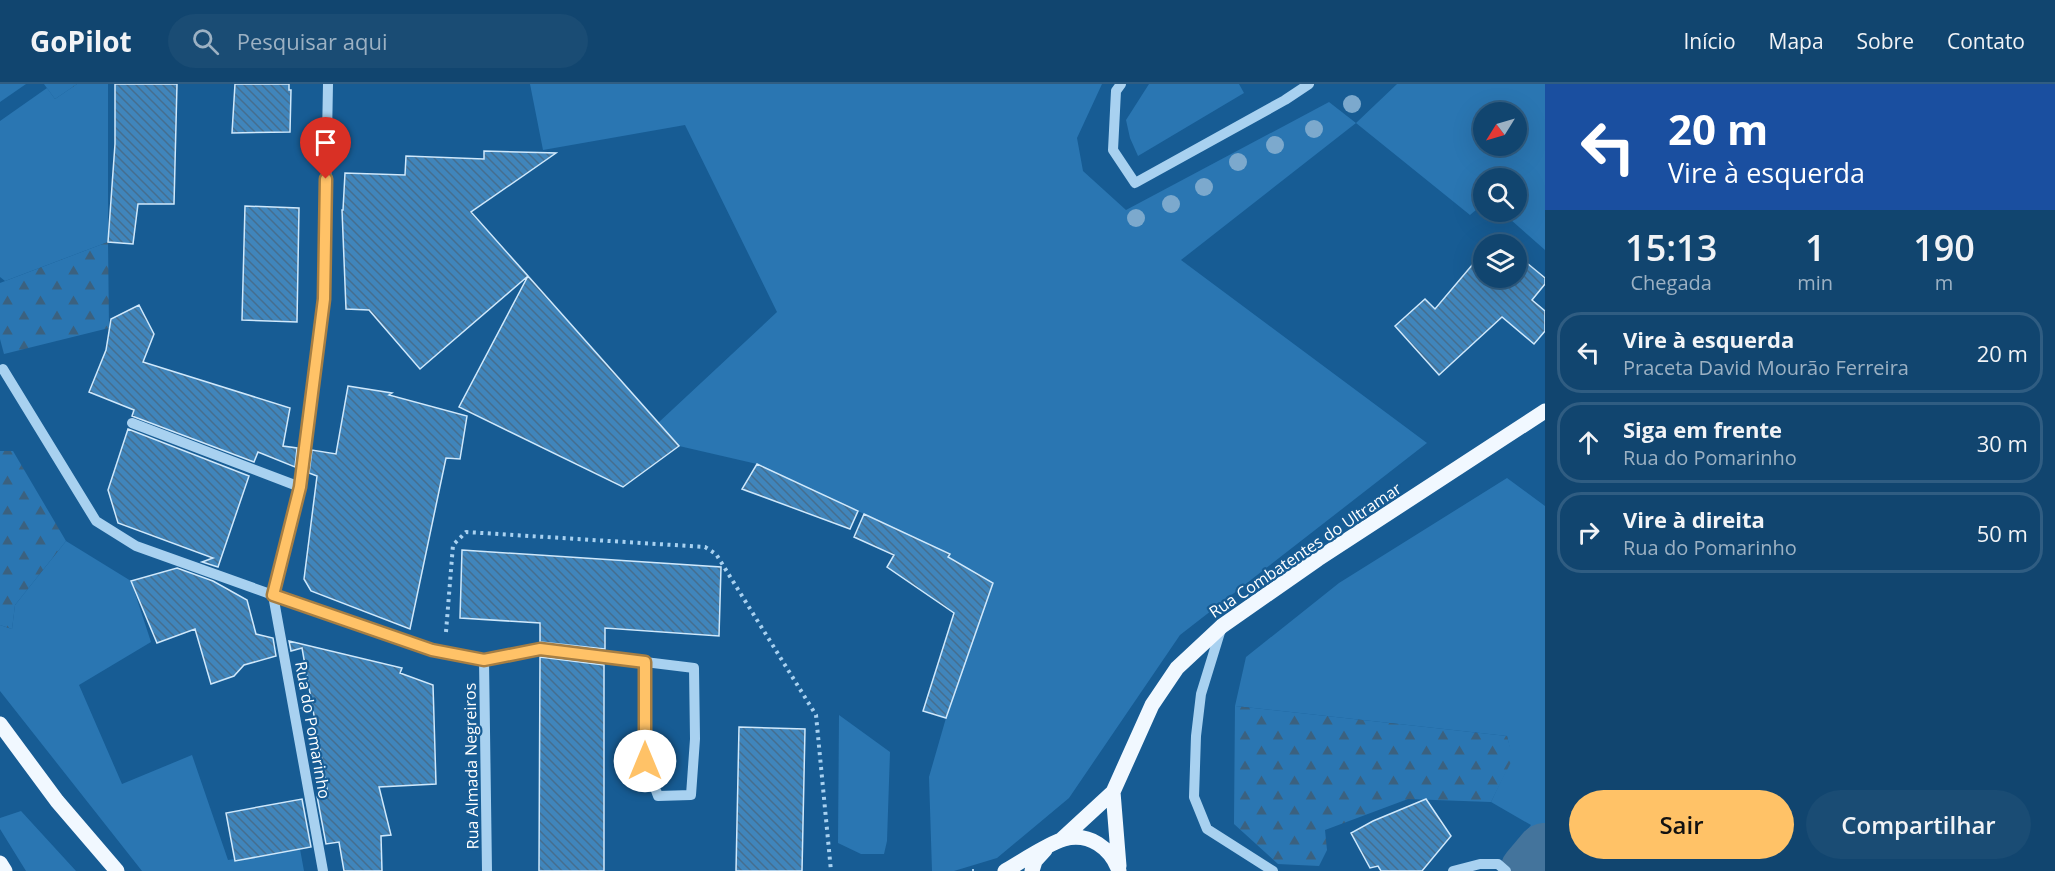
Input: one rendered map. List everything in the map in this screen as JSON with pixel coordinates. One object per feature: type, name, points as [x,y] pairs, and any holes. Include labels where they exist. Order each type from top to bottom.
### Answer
[{"type":"main road","name":"Rua Combatentes do Ultramar","points":[[1005,871],[1062,839],[1113,792],[1152,705],[1177,668],[1222,626],[1318,559],[1545,411]]},
{"type":"main road","points":[[0,724],[57,801],[117,871]]},
{"type":"main road","name":"Rua Combatentes do Ultramar","points":[[1113,792],[1119,870]]},
{"type":"main road","points":[[1062,839],[1080,837],[1097,842],[1111,854],[1119,870]]},
{"type":"main road","points":[[1032,871],[1035,861],[1047,847]]},
{"type":"main road","points":[[0,863],[5,871]]},
{"type":"street","name":"Rua do Pomarinho","points":[[323,871],[273,595],[300,487],[324,299],[328,84]]},
{"type":"street","points":[[1121,84],[1116,91],[1113,150],[1135,183],[1285,100],[1309,84]]},
{"type":"street","points":[[3,369],[96,522],[136,546],[432,650],[484,660],[540,649],[694,668],[692,795],[658,796],[645,761],[645,662]]},
{"type":"street","points":[[132,423],[300,487]]},
{"type":"street","points":[[1222,626],[1201,694],[1196,736],[1194,797],[1207,830],[1273,871]]},
{"type":"street","name":"Rua Almada Negreiros","points":[[484,660],[488,871]]},
{"type":"street","points":[[1453,871],[1479,864],[1502,867]]},
{"type":"path","points":[[444,652],[453,546],[466,532],[705,547],[716,554],[816,715],[831,871]]},
{"type":"green space","points":[[0,84],[26,84],[0,102]]},
{"type":"green space","points":[[44,84],[77,84],[55,99]]},
{"type":"green space","points":[[77,84],[108,84],[108,242],[5,281],[0,277],[0,121],[47,88],[55,99]]},
{"type":"green space","points":[[530,84],[1102,84],[1077,138],[1083,171],[1126,210],[1329,102],[1356,123],[1181,260],[1427,443],[1180,635],[1069,798],[997,858],[954,871],[932,871],[929,777],[948,711],[992,583],[907,534],[757,464],[679,446],[658,423],[777,312],[685,125],[543,150]]},
{"type":"green space","points":[[1149,84],[1239,84],[1244,93],[1138,156],[1130,138],[1126,120]]},
{"type":"green space","points":[[1397,84],[1545,84],[1545,250],[1513,222],[1527,222],[1527,168],[1473,168],[1473,212],[1470,215],[1356,123]]},
{"type":"green space","points":[[108,242],[109,328],[4,354],[0,339],[0,283]]},
{"type":"green space","points":[[0,451],[13,451],[66,541],[15,605],[12,629],[0,625]]},
{"type":"green space","points":[[1507,478],[1545,506],[1545,871],[1525,871],[1507,854],[1531,825],[1491,802],[1512,758],[1507,736],[1235,706],[1246,657],[1339,583]]},
{"type":"green space","points":[[66,541],[131,581],[151,642],[79,685],[122,784],[192,755],[228,860],[300,849],[304,871],[142,871],[0,691],[0,625],[12,629],[15,605]]},
{"type":"green space","points":[[1235,706],[1507,736],[1513,758],[1491,802],[1408,799],[1325,830],[1327,850],[1319,866],[1278,864],[1234,824]]},
{"type":"green space","points":[[839,715],[890,752],[887,841],[884,854],[861,854],[838,843]]},
{"type":"green space","points":[[21,811],[76,871],[26,871],[0,829],[0,818]]},
{"type":"building","points":[[115,84],[177,84],[174,204],[138,204],[133,244],[108,242],[115,144]]},
{"type":"building","points":[[235,84],[289,84],[289,90],[291,90],[290,132],[232,133]]},
{"type":"building","points":[[484,151],[556,153],[471,212],[528,276],[420,369],[369,310],[346,309],[342,210],[345,173],[405,175],[406,156],[484,159]]},
{"type":"building","points":[[245,206],[299,208],[297,322],[242,320]]},
{"type":"building","points":[[1527,263],[1545,278],[1545,284],[1532,300],[1545,311],[1545,331],[1534,344],[1502,317],[1439,375],[1395,326],[1425,299],[1435,309],[1473,264],[1473,288],[1527,288]]},
{"type":"building","points":[[528,276],[679,446],[623,487],[459,407]]},
{"type":"building","points":[[139,305],[154,334],[143,362],[290,408],[283,446],[297,448],[295,467],[258,452],[254,462],[132,416],[134,410],[89,392],[106,350],[111,319]]},
{"type":"building","points":[[348,386],[392,393],[389,395],[467,416],[460,459],[446,458],[410,629],[311,591],[304,579],[317,476],[309,473],[312,450],[336,454]]},
{"type":"building","points":[[128,429],[249,476],[218,567],[202,562],[213,558],[118,523],[108,490]]},
{"type":"building","points":[[757,464],[858,511],[850,529],[742,489]]},
{"type":"building","points":[[864,514],[950,554],[948,557],[993,583],[946,718],[923,711],[954,613],[887,567],[894,555],[854,537]]},
{"type":"building","points":[[462,550],[721,567],[719,636],[605,628],[605,649],[540,642],[540,623],[460,618]]},
{"type":"building","points":[[177,568],[213,581],[247,600],[256,634],[273,638],[276,656],[244,665],[234,676],[211,684],[195,629],[157,643],[131,581]]},
{"type":"building","points":[[289,641],[402,668],[400,673],[433,685],[436,784],[379,787],[391,835],[381,836],[382,871],[344,871],[339,842],[326,844],[317,796],[328,794],[302,648],[291,651]]},
{"type":"building","points":[[540,657],[604,665],[604,871],[539,871]]},
{"type":"building","points":[[739,727],[805,729],[802,871],[736,871]]},
{"type":"building","points":[[302,799],[311,847],[235,861],[226,813]]},
{"type":"building","points":[[1426,799],[1451,836],[1422,871],[1381,871],[1378,866],[1370,868],[1351,833],[1373,821]]},
{"type":"waterway","points":[[1529,871],[1545,852]]},
{"type":"route","points":[[326,179],[324,299],[300,487],[273,595],[432,650],[484,660],[540,649],[645,662],[645,761]]}]
